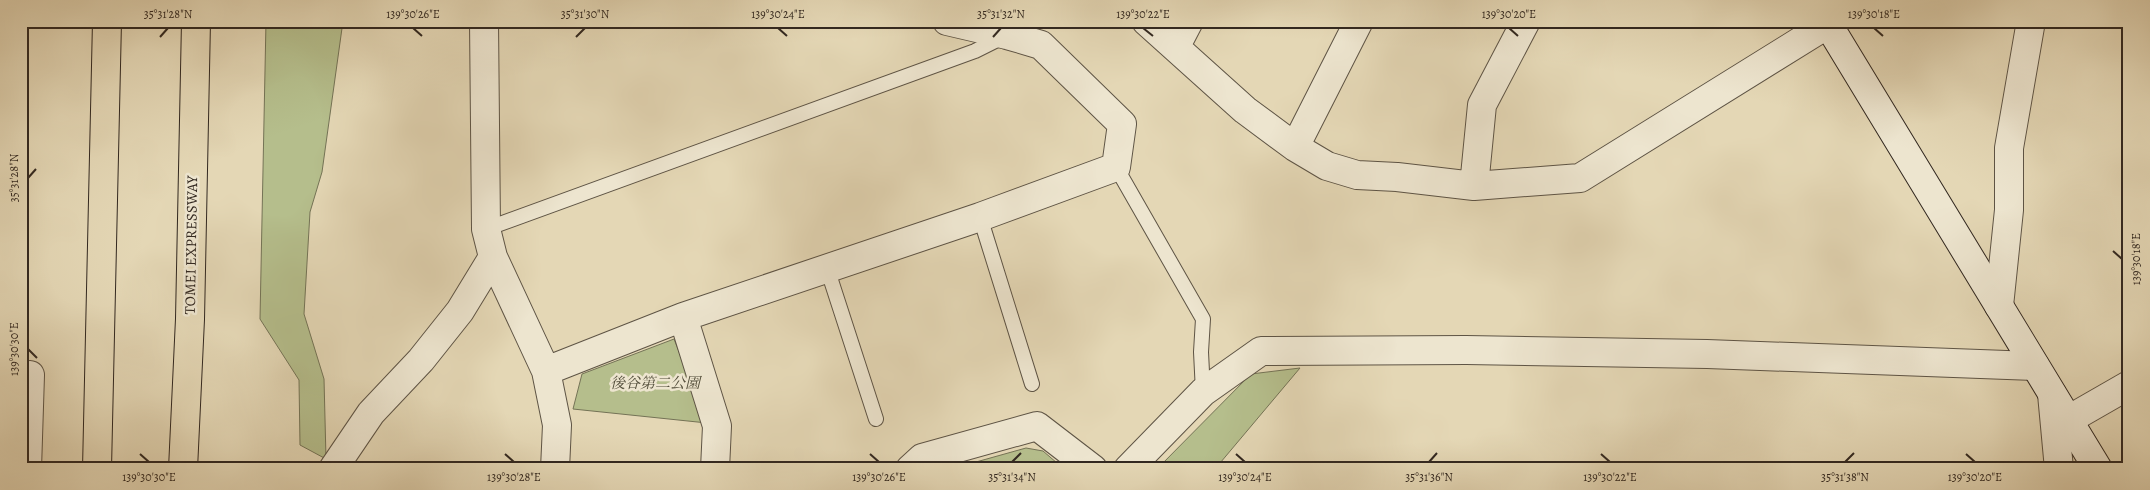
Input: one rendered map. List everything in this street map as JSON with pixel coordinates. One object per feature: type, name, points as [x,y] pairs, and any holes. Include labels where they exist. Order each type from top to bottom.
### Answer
[{"type":"highway","points":[[97,469],[107,21]]},
{"type":"highway","name":"TOMEI EXPRESSWAY","points":[[183,469],[190,319],[196,21]]},
{"type":"street","points":[[484,21],[486,230],[493,257],[546,371],[557,425],[555,469]]},
{"type":"street","points":[[546,371],[682,317],[980,218],[1116,167],[1122,124],[1041,45],[1011,28],[947,21]]},
{"type":"street","points":[[1146,21],[1245,110],[1294,147],[1326,166],[1357,175],[1397,177],[1474,186],[1580,178],[1827,23],[2098,469]]},
{"type":"street","points":[[1176,46],[1188,21]]},
{"type":"street","points":[[1294,147],[1359,21]]},
{"type":"street","points":[[1474,186],[1482,104],[1526,21]]},
{"type":"street","points":[[1998,306],[2009,210],[2009,148],[2031,21]]},
{"type":"street","points":[[333,469],[371,413],[420,360],[460,311],[493,257]]},
{"type":"street","points":[[682,317],[717,426],[715,469]]},
{"type":"street","points":[[1128,469],[1203,392],[1261,351],[1476,350],[1717,355],[2035,366]]},
{"type":"street","points":[[21,378],[30,375],[27,469]]},
{"type":"street","points":[[2068,420],[2129,385]]},
{"type":"street","points":[[2052,394],[2059,469]]},
{"type":"street","points":[[910,469],[922,458],[1037,426],[1093,469]]},
{"type":"lane","points":[[486,230],[975,51],[1011,28]]},
{"type":"lane","points":[[1116,167],[1203,319],[1201,352],[1203,392]]},
{"type":"lane","points":[[980,218],[1032,384]]},
{"type":"lane","points":[[827,268],[876,419]]},
{"type":"green space","points":[[266,21],[343,21],[322,172],[310,212],[304,314],[324,379],[326,459],[300,445],[299,380],[260,319]]},
{"type":"green space","name":"後谷第二公園","points":[[674,339],[707,423],[573,409],[582,374]]},
{"type":"green space","points":[[1300,368],[1215,469],[1157,469],[1251,374]]},
{"type":"green space","points":[[1026,448],[1043,451],[1064,469],[951,469]]}]
